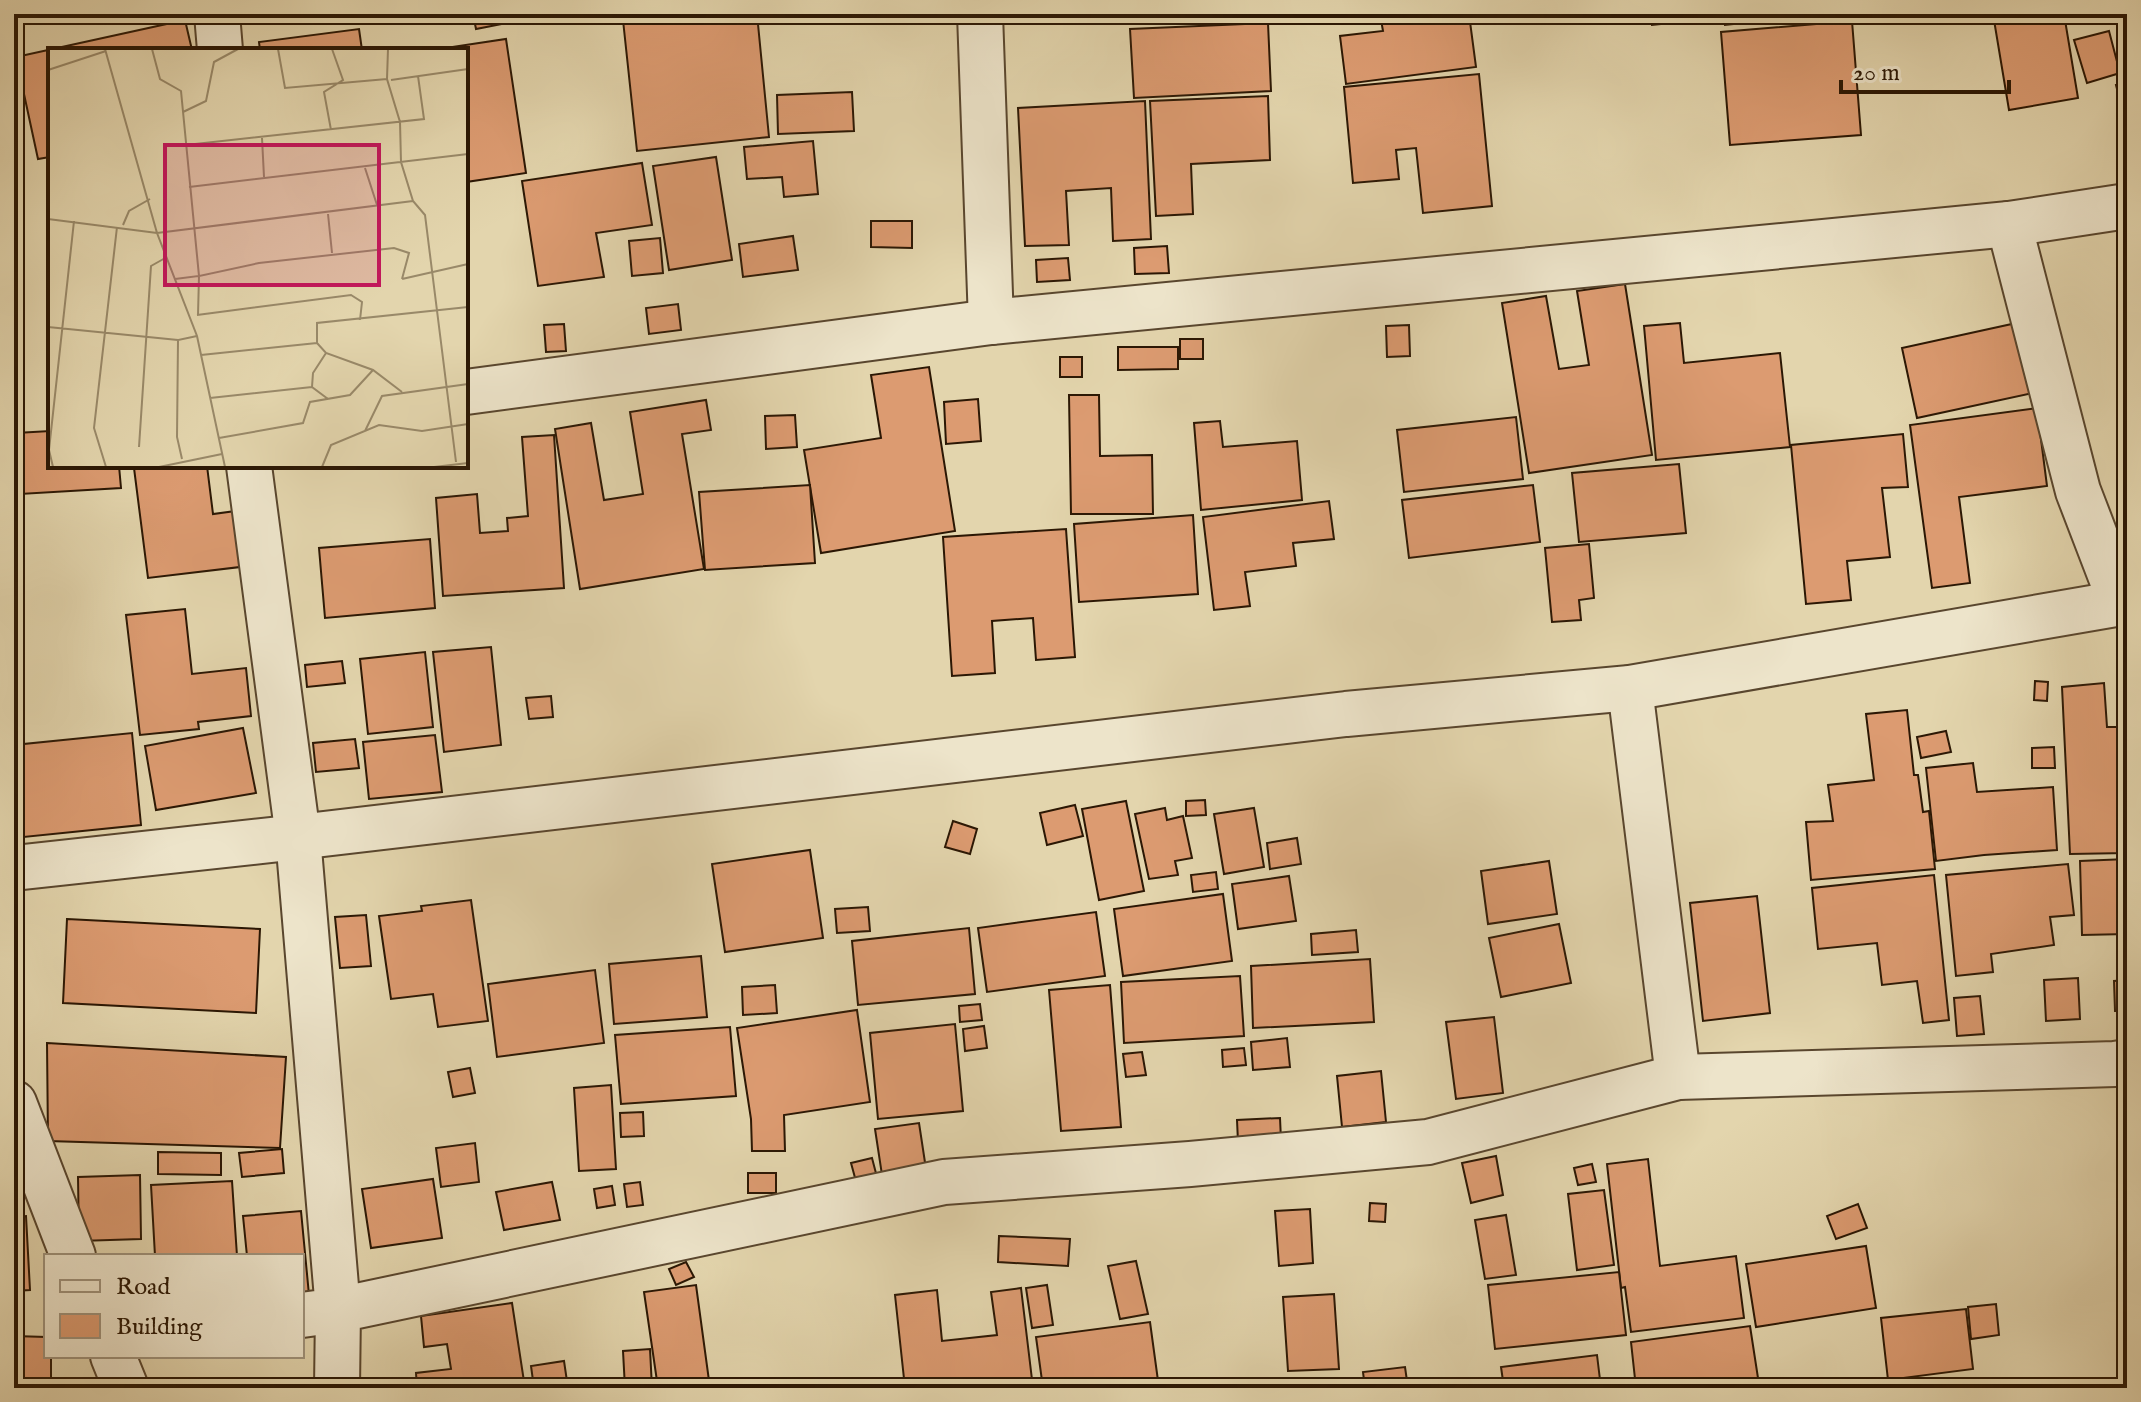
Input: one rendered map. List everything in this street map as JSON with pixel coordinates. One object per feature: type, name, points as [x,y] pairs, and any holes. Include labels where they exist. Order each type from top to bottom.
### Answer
[{"type":"street","points":[[217,14],[220,48]]},
{"type":"street","points":[[980,14],[991,322]]},
{"type":"street","points":[[468,392],[991,322],[2009,224],[2127,206]]},
{"type":"street","points":[[14,868],[1346,714],[1630,688],[2124,602],[2078,491],[2009,224]]},
{"type":"street","points":[[249,468],[298,837],[320,1312],[337,1388]]},
{"type":"street","points":[[1630,688],[1678,1077]]},
{"type":"street","points":[[320,1312],[944,1182],[1428,1142],[1678,1077],[2127,1062]]},
{"type":"street","points":[[17,1118],[72,1254]]},
{"type":"street","points":[[114,1358],[126,1388]]},
{"type":"building","points":[[473,14],[506,14],[507,23],[476,29]]},
{"type":"building","points":[[651,14],[757,14],[769,137],[637,151],[623,20],[652,18]]},
{"type":"building","points":[[1380,14],[1469,14],[1476,67],[1346,84],[1340,36],[1383,31]]},
{"type":"building","points":[[1651,14],[1719,14],[1720,18],[1652,25]]},
{"type":"building","points":[[1724,14],[1832,14],[1725,25]]},
{"type":"building","points":[[1993,14],[2064,14],[2078,98],[2009,110]]},
{"type":"building","points":[[2115,14],[2127,14],[2127,44],[2123,45]]},
{"type":"building","points":[[185,20],[192,48],[57,48]]},
{"type":"building","points":[[1852,21],[1861,135],[1730,145],[1721,32]]},
{"type":"building","points":[[1268,23],[1271,91],[1134,98],[1130,29]]},
{"type":"building","points":[[359,29],[362,48],[260,48],[259,42]]},
{"type":"building","points":[[2109,31],[2120,73],[2087,83],[2074,40]]},
{"type":"building","points":[[506,39],[526,173],[468,182],[468,48],[452,47]]},
{"type":"building","points":[[48,50],[48,157],[38,159],[16,57]]},
{"type":"building","points":[[1479,74],[1492,206],[1423,213],[1416,148],[1396,150],[1399,179],[1353,183],[1344,87]]},
{"type":"building","points":[[2127,82],[2127,120],[2125,121],[2116,85]]},
{"type":"building","points":[[852,92],[854,131],[778,134],[777,95]]},
{"type":"building","points":[[1268,96],[1270,160],[1191,164],[1193,214],[1156,216],[1150,101]]},
{"type":"building","points":[[1145,101],[1151,239],[1113,241],[1111,188],[1066,191],[1069,245],[1025,246],[1018,108]]},
{"type":"building","points":[[813,141],[818,194],[784,197],[782,177],[747,179],[744,147]]},
{"type":"building","points":[[716,157],[732,260],[669,270],[653,166]]},
{"type":"building","points":[[642,163],[652,225],[596,233],[604,277],[538,286],[522,181]]},
{"type":"building","points":[[871,221],[912,221],[912,248],[871,247]]},
{"type":"building","points":[[2127,231],[2127,285],[2119,233]]},
{"type":"building","points":[[793,236],[798,270],[743,277],[739,244]]},
{"type":"building","points":[[660,238],[663,273],[632,276],[629,241]]},
{"type":"building","points":[[1167,246],[1169,273],[1135,274],[1134,248]]},
{"type":"building","points":[[1068,258],[1070,280],[1037,282],[1036,260]]},
{"type":"building","points":[[1625,284],[1652,455],[1529,473],[1502,303],[1546,296],[1559,369],[1589,365],[1577,291]]},
{"type":"building","points":[[678,304],[681,330],[649,334],[646,308]]},
{"type":"building","points":[[2021,322],[2037,392],[1917,418],[1902,348]]},
{"type":"building","points":[[1680,323],[1684,363],[1780,353],[1790,447],[1656,460],[1644,326]]},
{"type":"building","points":[[564,324],[566,351],[546,352],[544,325]]},
{"type":"building","points":[[1409,325],[1410,356],[1387,357],[1386,326]]},
{"type":"building","points":[[1180,339],[1203,339],[1203,359],[1180,359]]},
{"type":"building","points":[[1118,347],[1178,347],[1178,369],[1118,370]]},
{"type":"building","points":[[1060,357],[1082,357],[1082,377],[1060,377]]},
{"type":"building","points":[[929,367],[955,531],[821,553],[804,450],[881,438],[871,375]]},
{"type":"building","points":[[1069,395],[1099,395],[1100,456],[1152,455],[1153,514],[1071,514]]},
{"type":"building","points":[[978,399],[981,441],[946,444],[944,402]]},
{"type":"building","points":[[706,400],[711,430],[682,434],[704,569],[580,589],[555,429],[591,423],[604,500],[643,494],[630,412]]},
{"type":"building","points":[[2037,408],[2047,486],[1959,497],[1970,583],[1932,588],[1910,425]]},
{"type":"building","points":[[795,415],[797,447],[766,449],[765,416]]},
{"type":"building","points":[[1516,417],[1523,479],[1404,492],[1397,430]]},
{"type":"building","points":[[1220,421],[1223,447],[1297,441],[1302,500],[1201,510],[1194,423]]},
{"type":"building","points":[[48,431],[48,468],[119,468],[121,488],[20,494],[16,433]]},
{"type":"building","points":[[1903,434],[1908,487],[1882,488],[1890,557],[1847,561],[1851,600],[1806,604],[1791,445]]},
{"type":"building","points":[[554,435],[564,588],[443,596],[436,498],[477,494],[480,533],[508,531],[507,518],[528,516],[522,437]]},
{"type":"building","points":[[1679,464],[1686,533],[1579,542],[1572,473]]},
{"type":"building","points":[[134,468],[207,468],[213,514],[250,509],[257,565],[148,578]]},
{"type":"building","points":[[810,485],[815,563],[705,570],[699,492]]},
{"type":"building","points":[[1533,485],[1540,542],[1409,558],[1402,500]]},
{"type":"building","points":[[1329,501],[1334,539],[1293,543],[1296,566],[1245,572],[1250,606],[1214,610],[1203,517]]},
{"type":"building","points":[[1193,515],[1198,594],[1079,602],[1074,524]]},
{"type":"building","points":[[1066,529],[1075,657],[1036,660],[1033,618],[992,621],[995,673],[952,676],[943,537]]},
{"type":"building","points":[[430,539],[435,608],[325,618],[319,548]]},
{"type":"building","points":[[1589,544],[1594,598],[1579,600],[1581,620],[1552,622],[1545,548]]},
{"type":"building","points":[[185,609],[192,674],[246,668],[251,716],[198,722],[199,729],[140,735],[126,615]]},
{"type":"building","points":[[491,647],[501,745],[444,752],[433,652]]},
{"type":"building","points":[[425,652],[433,727],[368,734],[360,659]]},
{"type":"building","points":[[342,661],[345,683],[307,687],[305,665]]},
{"type":"building","points":[[2035,681],[2048,682],[2047,701],[2034,700]]},
{"type":"building","points":[[2104,683],[2107,727],[2127,727],[2127,853],[2070,854],[2062,687]]},
{"type":"building","points":[[551,696],[553,717],[529,719],[526,698]]},
{"type":"building","points":[[1907,710],[1914,775],[1918,775],[1923,812],[1929,811],[1935,869],[1811,880],[1806,822],[1833,821],[1828,785],[1874,780],[1866,714]]},
{"type":"building","points":[[243,728],[256,793],[156,810],[145,746]]},
{"type":"building","points":[[1946,731],[1951,752],[1921,758],[1917,737]]},
{"type":"building","points":[[132,733],[141,825],[14,838],[14,745]]},
{"type":"building","points":[[435,735],[442,792],[369,799],[363,742]]},
{"type":"building","points":[[355,739],[359,768],[316,772],[313,743]]},
{"type":"building","points":[[2054,747],[2055,768],[2032,768],[2032,748]]},
{"type":"building","points":[[1973,763],[1977,792],[2053,787],[2057,850],[1936,861],[1926,768]]},
{"type":"building","points":[[1205,800],[1206,815],[1186,816],[1186,801]]},
{"type":"building","points":[[1126,801],[1144,891],[1099,900],[1082,809]]},
{"type":"building","points":[[1075,805],[1083,836],[1047,845],[1040,813]]},
{"type":"building","points":[[1165,808],[1167,820],[1183,816],[1192,858],[1175,861],[1178,875],[1149,879],[1135,814]]},
{"type":"building","points":[[1254,808],[1264,867],[1224,874],[1214,814]]},
{"type":"building","points":[[953,821],[977,829],[970,854],[945,847]]},
{"type":"building","points":[[1297,838],[1301,864],[1270,869],[1267,843]]},
{"type":"building","points":[[810,850],[823,938],[725,952],[712,864]]},
{"type":"building","points":[[2127,859],[2127,934],[2082,935],[2080,861]]},
{"type":"building","points":[[1549,861],[1557,914],[1488,924],[1481,871]]},
{"type":"building","points":[[2068,864],[2074,915],[2050,917],[2054,945],[1991,954],[1993,972],[1956,976],[1946,875]]},
{"type":"building","points":[[1216,872],[1218,889],[1193,892],[1191,875]]},
{"type":"building","points":[[1934,875],[1949,1020],[1923,1023],[1917,981],[1882,985],[1877,943],[1818,949],[1812,888]]},
{"type":"building","points":[[1289,876],[1296,921],[1238,929],[1232,884]]},
{"type":"building","points":[[1223,894],[1232,961],[1123,976],[1114,909]]},
{"type":"building","points":[[1757,896],[1770,1013],[1703,1021],[1690,903]]},
{"type":"building","points":[[471,900],[488,1021],[438,1027],[433,994],[391,999],[379,916],[422,911],[421,906]]},
{"type":"building","points":[[868,907],[870,931],[837,933],[835,909]]},
{"type":"building","points":[[1096,912],[1105,976],[987,992],[978,928]]},
{"type":"building","points":[[366,915],[371,966],[340,968],[335,917]]},
{"type":"building","points":[[67,919],[260,929],[256,1013],[63,1003]]},
{"type":"building","points":[[1559,924],[1571,983],[1501,997],[1489,938]]},
{"type":"building","points":[[969,928],[975,994],[858,1005],[852,941]]},
{"type":"building","points":[[1356,930],[1358,952],[1312,955],[1311,934]]},
{"type":"building","points":[[701,956],[707,1017],[614,1024],[609,964]]},
{"type":"building","points":[[1370,959],[1374,1022],[1253,1028],[1251,966]]},
{"type":"building","points":[[595,970],[604,1043],[497,1057],[488,984]]},
{"type":"building","points":[[1240,976],[1244,1036],[1124,1043],[1121,982]]},
{"type":"building","points":[[2078,978],[2080,1019],[2046,1021],[2044,980]]},
{"type":"building","points":[[2127,980],[2127,1011],[2115,1011],[2114,981]]},
{"type":"building","points":[[775,985],[777,1013],[743,1015],[742,987]]},
{"type":"building","points":[[1110,985],[1121,1127],[1061,1131],[1049,990]]},
{"type":"building","points":[[1980,996],[1984,1034],[1957,1036],[1954,998]]},
{"type":"building","points":[[980,1004],[982,1020],[960,1022],[959,1006]]},
{"type":"building","points":[[857,1010],[870,1102],[784,1115],[785,1151],[752,1151],[751,1119],[737,1028]]},
{"type":"building","points":[[1494,1017],[1503,1093],[1456,1099],[1446,1022]]},
{"type":"building","points":[[955,1024],[963,1111],[878,1119],[870,1033]]},
{"type":"building","points":[[984,1026],[987,1048],[965,1051],[963,1029]]},
{"type":"building","points":[[730,1027],[736,1096],[621,1104],[615,1035]]},
{"type":"building","points":[[1287,1038],[1290,1067],[1253,1070],[1251,1042]]},
{"type":"building","points":[[47,1043],[286,1057],[280,1148],[48,1141]]},
{"type":"building","points":[[1244,1048],[1246,1065],[1223,1067],[1222,1050]]},
{"type":"building","points":[[1142,1052],[1146,1075],[1126,1077],[1123,1054]]},
{"type":"building","points":[[470,1068],[475,1093],[453,1097],[448,1072]]},
{"type":"building","points":[[1381,1071],[1386,1122],[1342,1127],[1337,1076]]},
{"type":"building","points":[[611,1085],[616,1169],[579,1171],[574,1088]]},
{"type":"building","points":[[643,1112],[644,1136],[621,1137],[620,1113]]},
{"type":"building","points":[[1280,1118],[1281,1140],[1238,1142],[1237,1120]]},
{"type":"building","points":[[919,1123],[926,1169],[882,1175],[875,1129]]},
{"type":"building","points":[[475,1143],[479,1182],[441,1187],[436,1148]]},
{"type":"building","points":[[282,1149],[284,1173],[242,1177],[239,1153]]},
{"type":"building","points":[[158,1152],[221,1153],[221,1175],[158,1174]]},
{"type":"building","points":[[1496,1156],[1503,1195],[1471,1203],[1462,1163]]},
{"type":"building","points":[[872,1158],[878,1181],[857,1185],[851,1163]]},
{"type":"building","points":[[1648,1159],[1660,1266],[1736,1256],[1744,1318],[1631,1332],[1625,1287],[1621,1288],[1607,1164]]},
{"type":"building","points":[[1592,1164],[1596,1182],[1578,1185],[1574,1168]]},
{"type":"building","points":[[748,1173],[776,1173],[776,1193],[748,1193]]},
{"type":"building","points":[[140,1175],[141,1239],[79,1241],[78,1177]]},
{"type":"building","points":[[433,1179],[442,1238],[371,1248],[362,1189]]},
{"type":"building","points":[[232,1181],[237,1254],[155,1254],[151,1185]]},
{"type":"building","points":[[552,1182],[560,1220],[504,1230],[496,1192]]},
{"type":"building","points":[[640,1182],[643,1205],[627,1207],[624,1184]]},
{"type":"building","points":[[612,1186],[615,1205],[597,1208],[594,1189]]},
{"type":"building","points":[[1604,1190],[1614,1265],[1577,1270],[1568,1194]]},
{"type":"building","points":[[1370,1203],[1386,1204],[1385,1222],[1369,1221]]},
{"type":"building","points":[[1858,1204],[1867,1228],[1836,1239],[1827,1216]]},
{"type":"building","points":[[1310,1209],[1313,1263],[1279,1266],[1275,1211]]},
{"type":"building","points":[[301,1211],[309,1295],[304,1296],[304,1254],[247,1254],[243,1216]]},
{"type":"building","points":[[1506,1215],[1516,1275],[1485,1279],[1475,1220]]},
{"type":"building","points":[[26,1216],[30,1290],[14,1291],[14,1217]]},
{"type":"building","points":[[999,1236],[1070,1239],[1068,1266],[998,1262]]},
{"type":"building","points":[[1866,1246],[1876,1308],[1756,1327],[1746,1264]]},
{"type":"building","points":[[1136,1261],[1148,1314],[1120,1319],[1108,1266]]},
{"type":"building","points":[[686,1262],[694,1277],[676,1285],[669,1269]]},
{"type":"building","points":[[1619,1272],[1626,1335],[1495,1349],[1488,1285]]},
{"type":"building","points":[[696,1285],[710,1388],[658,1388],[644,1292]]},
{"type":"building","points":[[1047,1285],[1053,1325],[1032,1328],[1026,1288]]},
{"type":"building","points":[[1021,1288],[1033,1388],[905,1388],[895,1295],[937,1290],[942,1341],[997,1335],[991,1292]]},
{"type":"building","points":[[1334,1294],[1339,1369],[1288,1371],[1283,1297]]},
{"type":"building","points":[[512,1303],[525,1388],[417,1388],[416,1373],[451,1369],[447,1344],[424,1347],[421,1316]]},
{"type":"building","points":[[1996,1304],[1999,1335],[1971,1339],[1968,1307]]},
{"type":"building","points":[[1966,1309],[1973,1369],[1888,1380],[1881,1318]]},
{"type":"building","points":[[1150,1322],[1159,1388],[1043,1388],[1036,1337]]},
{"type":"building","points":[[1750,1326],[1758,1378],[1735,1382],[1735,1388],[1636,1388],[1631,1342]]},
{"type":"building","points":[[14,1336],[44,1337],[44,1358],[51,1358],[51,1388],[14,1388]]},
{"type":"building","points":[[650,1349],[652,1388],[625,1388],[623,1351]]},
{"type":"building","points":[[1597,1355],[1601,1388],[1504,1388],[1501,1367]]},
{"type":"building","points":[[564,1361],[568,1388],[534,1388],[531,1366]]},
{"type":"building","points":[[1405,1367],[1408,1388],[1365,1388],[1363,1372]]},
{"type":"building","points":[[1342,1380],[1344,1388],[1302,1388],[1302,1386]]}]
